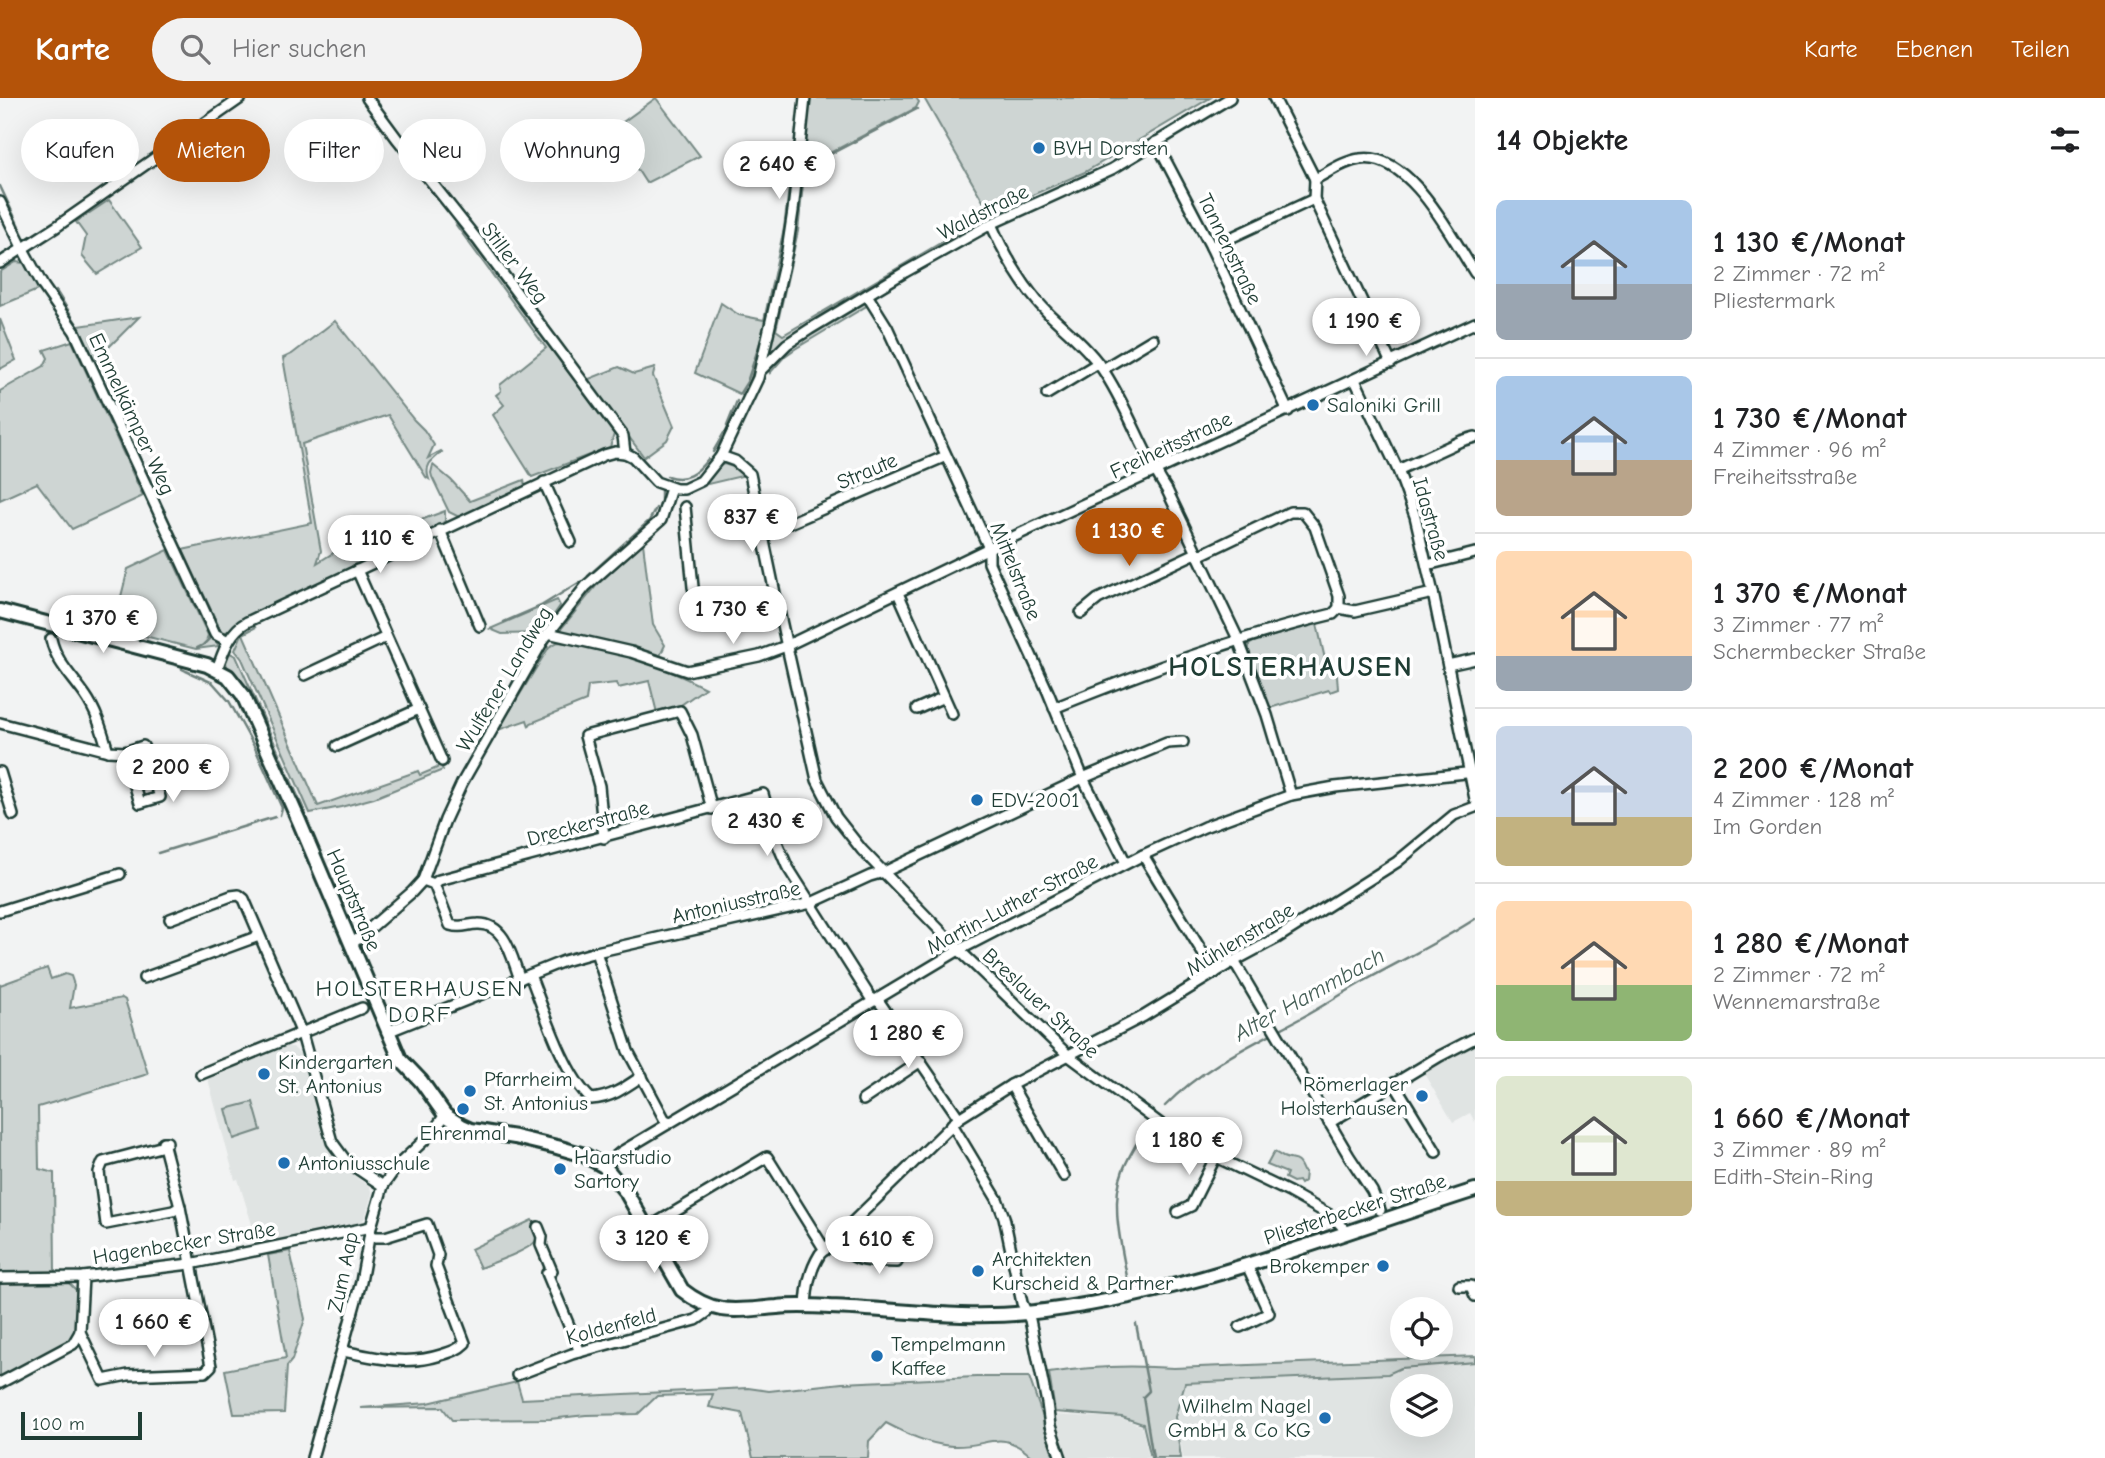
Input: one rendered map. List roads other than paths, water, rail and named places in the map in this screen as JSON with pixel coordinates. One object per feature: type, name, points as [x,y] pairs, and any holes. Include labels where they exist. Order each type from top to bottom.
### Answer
[{"type":"main road","points":[[0,611],[216,669]]},
{"type":"main road","name":"Hauptstraße","points":[[216,669],[233,681],[243,695],[400,1059],[421,1081],[446,1115],[471,1130],[557,1147],[584,1155],[604,1166],[620,1183],[682,1290],[709,1307],[730,1311]]},
{"type":"main road","name":"Pliesterbecker Straße","points":[[730,1311],[806,1307],[967,1315],[1027,1313],[1169,1288],[1475,1190]]},
{"type":"street","points":[[0,263],[241,98]]},
{"type":"street","name":"Stiller Weg","points":[[367,98],[623,436],[625,453]]},
{"type":"street","points":[[216,669],[228,641],[238,627],[247,622],[604,455],[625,453],[633,457],[656,482],[671,488],[684,489],[701,481],[721,456],[760,370],[789,238],[805,98]]},
{"type":"street","name":"Waldstraße","points":[[760,370],[787,344],[867,295],[991,225],[1088,181],[1230,98]]},
{"type":"street","points":[[1274,98],[1315,179],[1314,199],[1391,363]]},
{"type":"street","name":"Tannenstraße","points":[[1156,142],[1211,247],[1288,411]]},
{"type":"street","points":[[1315,179],[1357,159],[1374,159],[1391,165],[1412,182],[1430,204],[1475,273]]},
{"type":"street","points":[[1211,247],[1314,199]]},
{"type":"street","name":"Emmelkämper Weg","points":[[0,202],[43,286],[75,332],[215,634],[228,641]]},
{"type":"street","points":[[991,225],[1010,260],[1039,302],[1100,366],[1119,394],[1154,471],[1167,490],[1238,639],[1267,715],[1291,795]]},
{"type":"street","name":"Mittelstraße","points":[[867,295],[887,327],[989,548],[989,564],[1083,778],[1126,863]]},
{"type":"street","name":"Freiheitsstraße","points":[[548,633],[631,652],[687,671],[759,656],[786,646],[989,548],[1475,323]]},
{"type":"street","points":[[1047,394],[1153,339]]},
{"type":"street","name":"Idastraße","points":[[1355,380],[1398,470],[1415,516],[1473,773],[1475,799]]},
{"type":"street","points":[[1398,470],[1475,437]]},
{"type":"street","name":"Breslauer Straße","points":[[721,456],[735,461],[750,474],[817,780],[827,804],[851,839],[959,950],[1069,1056],[1185,1142],[1289,1192],[1328,1214],[1347,1232]]},
{"type":"street","name":"Straute","points":[[762,530],[792,522],[946,456]]},
{"type":"street","points":[[544,482],[571,542]]},
{"type":"street","name":"Wulfener Landweg","points":[[352,944],[423,880],[462,783],[548,633],[586,586],[661,520],[671,488]]},
{"type":"street","points":[[685,508],[693,587],[696,599],[704,607],[715,609],[776,598]]},
{"type":"street","points":[[1054,708],[1144,671],[1238,639],[1333,614],[1339,608],[1339,596],[1315,527],[1303,512],[1290,512],[1098,599],[1081,613]]},
{"type":"street","points":[[440,530],[480,626]]},
{"type":"street","points":[[1427,565],[1475,553]]},
{"type":"street","points":[[357,570],[442,761]]},
{"type":"street","points":[[898,593],[952,714]]},
{"type":"street","points":[[1339,608],[1355,611],[1433,593]]},
{"type":"street","points":[[305,675],[386,637]]},
{"type":"street","points":[[51,639],[56,658],[86,697],[100,722],[108,751]]},
{"type":"street","points":[[1448,665],[1475,660]]},
{"type":"street","points":[[917,709],[944,697]]},
{"type":"street","points":[[337,746],[419,709]]},
{"type":"street","points":[[604,838],[599,786],[586,736],[608,730],[680,711],[692,735],[712,809]]},
{"type":"street","points":[[0,723],[108,751],[125,752],[143,746],[160,797],[140,803],[125,752]]},
{"type":"street","name":"Antoniusstraße","points":[[387,1032],[564,961],[811,903],[870,876],[884,873],[1083,778],[1167,743],[1183,742]]},
{"type":"street","points":[[0,772],[13,815]]},
{"type":"street","name":"Martin-Luther-Straße","points":[[604,1166],[621,1152],[667,1124],[959,950],[1143,855],[1223,819],[1291,795],[1335,787],[1473,773]]},
{"type":"street","name":"Dreckerstraße","points":[[434,884],[439,880],[763,794],[776,840],[787,866],[811,903]]},
{"type":"street","name":"Mühlenstraße","points":[[806,1307],[811,1268],[825,1250],[956,1121],[1011,1085],[1144,1016],[1277,938],[1397,862],[1454,815],[1475,807]]},
{"type":"street","points":[[1143,855],[1215,973]]},
{"type":"street","points":[[0,911],[120,874]]},
{"type":"street","points":[[423,880],[434,884],[450,925],[460,928],[478,924],[490,926],[499,932],[506,941],[520,979]]},
{"type":"street","points":[[170,919],[231,895],[239,895],[244,899],[302,1034],[332,1142],[346,1161],[383,1186]]},
{"type":"street","points":[[811,903],[870,997],[880,1003],[921,1061],[997,1199],[1004,1217],[1022,1303],[1030,1320],[1050,1426],[1061,1458]]},
{"type":"street","points":[[144,978],[259,936]]},
{"type":"street","points":[[596,952],[628,1051],[667,1124]]},
{"type":"street","points":[[1234,961],[1372,1191],[1380,1210]]},
{"type":"street","points":[[530,975],[562,1054],[582,1091],[591,1099],[609,1097],[642,1076]]},
{"type":"street","points":[[201,1074],[362,1008]]},
{"type":"street","points":[[1329,1123],[1475,1038]]},
{"type":"street","points":[[863,1100],[921,1061]]},
{"type":"street","points":[[1394,1083],[1436,1152]]},
{"type":"street","points":[[1011,1085],[1064,1176]]},
{"type":"street","name":"Zum Aap","points":[[312,1458],[361,1282],[383,1186],[397,1166],[432,1133],[446,1115]]},
{"type":"street","points":[[80,1332],[103,1380],[128,1375],[205,1372],[211,1366],[180,1207],[165,1144],[103,1162],[99,1172],[106,1224],[173,1211],[180,1207]]},
{"type":"street","points":[[646,1229],[767,1157],[825,1250]]},
{"type":"street","points":[[1178,1212],[1191,1206],[1215,1158]]},
{"type":"street","name":"Hagenbecker Straße","points":[[0,1278],[83,1277],[190,1264],[371,1232],[385,1237],[427,1224],[438,1255],[436,1266],[465,1343],[458,1350],[425,1360],[394,1362],[342,1351]]},
{"type":"street","points":[[538,1227],[542,1237],[541,1245],[552,1271],[547,1273],[580,1352]]},
{"type":"street","points":[[834,1241],[848,1256],[859,1260],[897,1262],[898,1239]]},
{"type":"street","name":"Pliesterbecker Straße","points":[[1240,1327],[1269,1313],[1247,1265]]},
{"type":"street","points":[[0,1383],[73,1345],[80,1332],[83,1277]]},
{"type":"street","points":[[1459,1286],[1471,1286],[1475,1296]]},
{"type":"street","name":"Koldenfeld","points":[[517,1375],[580,1352],[696,1320],[706,1313],[709,1307]]},
{"type":"waterway","points":[[773,331],[790,260],[804,168],[917,109]]},
{"type":"waterway","points":[[0,186],[26,241]]},
{"type":"waterway","points":[[56,291],[78,326],[219,628]]},
{"type":"waterway","points":[[740,393],[747,382],[763,334]]},
{"type":"waterway","points":[[727,426],[737,401]]},
{"type":"waterway","points":[[713,452],[724,433]]},
{"type":"waterway","points":[[667,476],[680,478],[690,475],[708,459]]},
{"type":"waterway","points":[[661,491],[661,500]]},
{"type":"waterway","points":[[588,576],[649,521],[656,508]]},
{"type":"waterway","points":[[504,622],[541,606],[580,582]]},
{"type":"waterway","points":[[197,648],[209,639]]},
{"type":"waterway","points":[[182,667],[213,683],[229,701],[255,748],[282,808],[280,815]]},
{"type":"waterway","points":[[158,853],[275,817]]},
{"type":"waterway","name":"Alter Hammbach","points":[[1165,1106],[1196,1079],[1231,1056],[1475,919]]},
{"type":"waterway","name":"Alter Hammbach","points":[[1127,1277],[1118,1223],[1117,1196],[1123,1170],[1149,1122]]},
{"type":"waterway","name":"Alter Hammbach","points":[[1136,1324],[1149,1391],[1143,1397],[1153,1458]]},
{"type":"place","name":"BVH Dorsten","points":[[1039,148]]},
{"type":"place","name":"Saloniki Grill","points":[[1313,405]]},
{"type":"place","name":"EDV-2001","points":[[977,800]]},
{"type":"place","name":"Kindergarten St. Antonius","points":[[264,1074]]},
{"type":"place","name":"Pfarrheim St. Antonius","points":[[470,1091]]},
{"type":"place","name":"Römerlager Holsterhausen","points":[[1422,1096]]},
{"type":"place","name":"Ehrenmal","points":[[463,1109]]},
{"type":"place","name":"Antoniusschule","points":[[284,1163]]},
{"type":"place","name":"Haarstudio Sartory","points":[[560,1169]]},
{"type":"place","name":"Brokemper","points":[[1383,1266]]},
{"type":"place","name":"Architekten Kurscheid & Partner","points":[[978,1271]]},
{"type":"place","name":"Tempelmann Kaffee","points":[[877,1356]]},
{"type":"place","name":"Wilhelm Nagel GmbH & Co KG","points":[[1325,1418]]},
{"type":"district","name":"HOLSTERHAUSEN","points":[[1291,666]]},
{"type":"district","name":"HOLSTERHAUSEN DORF","points":[[420,1001]]}]
